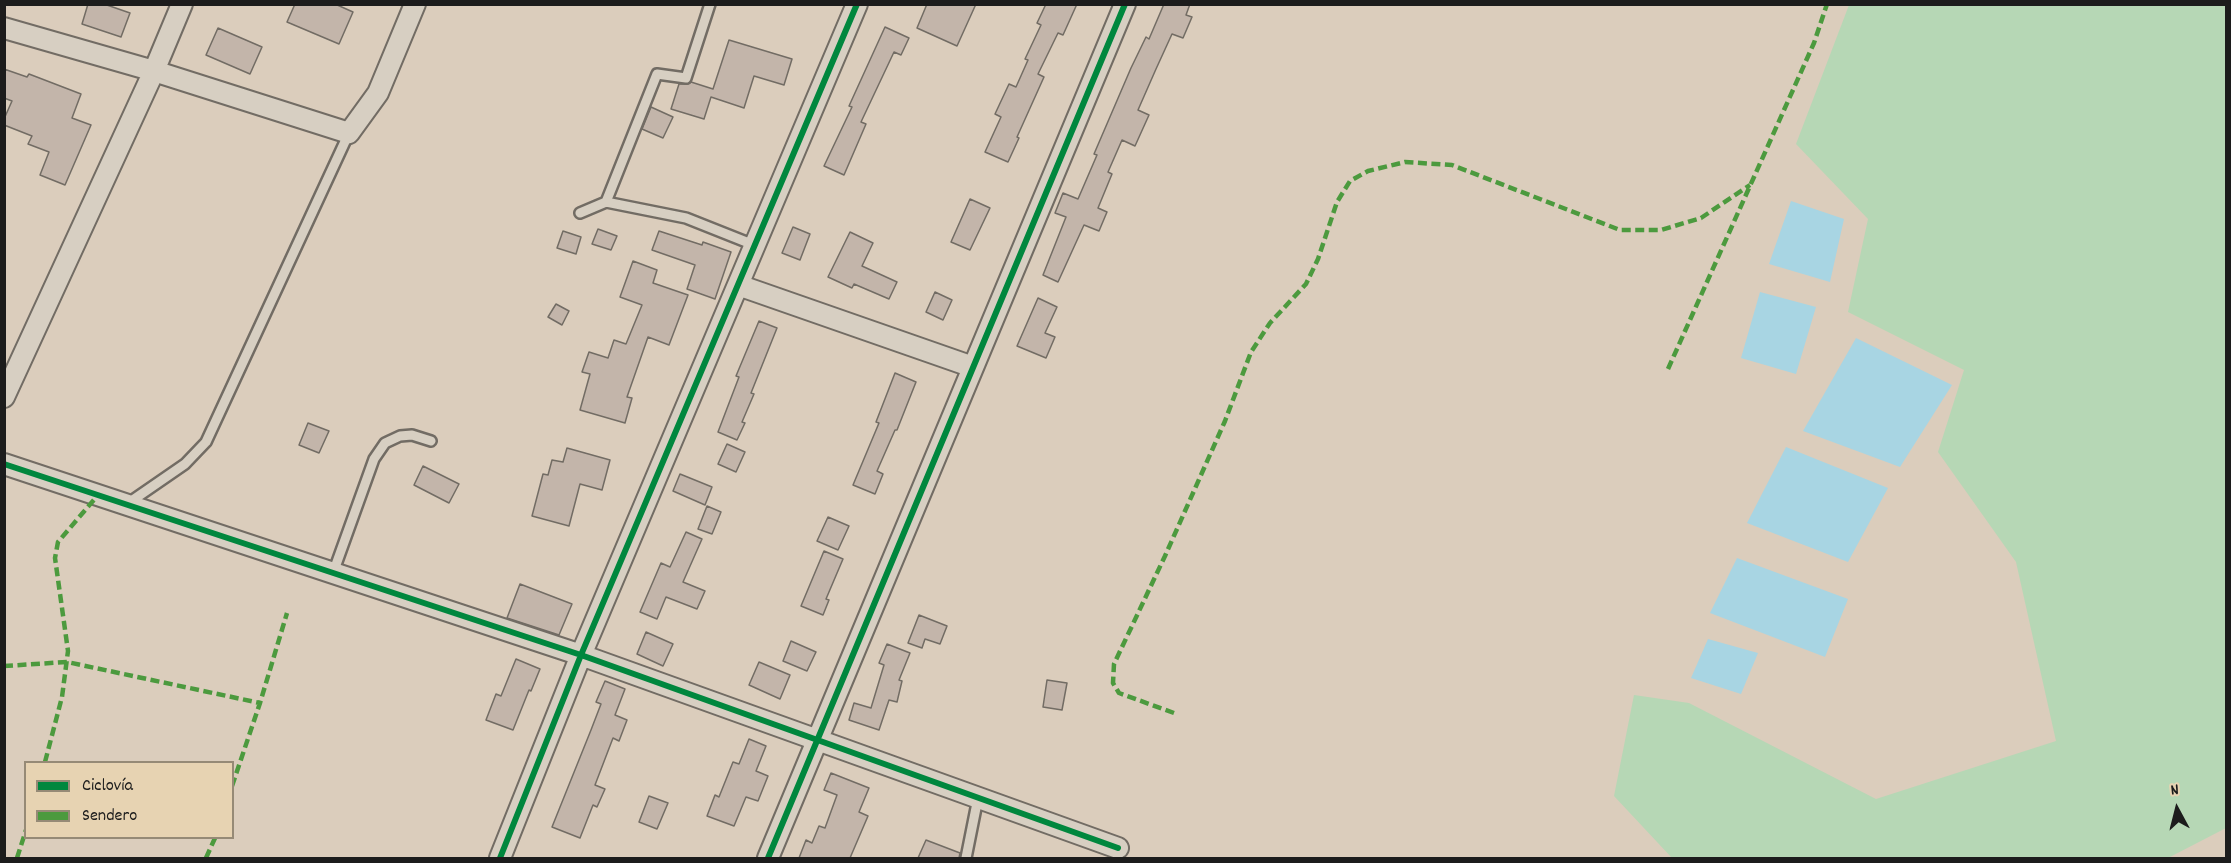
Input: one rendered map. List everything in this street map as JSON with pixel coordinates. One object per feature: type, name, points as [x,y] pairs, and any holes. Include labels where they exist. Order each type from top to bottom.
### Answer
[{"type":"street","points":[[4,397],[154,71],[182,4]]},
{"type":"street","points":[[4,28],[154,71],[348,134],[378,93],[415,4]]},
{"type":"street","points":[[500,858],[581,655],[857,4]]},
{"type":"street","points":[[768,858],[1125,4]]},
{"type":"street","points":[[738,285],[973,367]]},
{"type":"street","points":[[4,464],[581,655],[1118,848]]},
{"type":"lane","points":[[606,202],[657,74],[686,78],[710,4]]},
{"type":"lane","points":[[127,504],[185,464],[206,442],[348,134]]},
{"type":"lane","points":[[580,213],[606,202],[686,218],[754,245]]},
{"type":"lane","points":[[333,573],[374,459],[385,443],[400,436],[412,435],[431,441]]},
{"type":"lane","points":[[966,858],[978,798]]},
{"type":"green space","points":[[1849,5],[2226,5],[2226,828],[2168,858],[1672,858],[1614,796],[1634,695],[1689,703],[1876,799],[2056,741],[2016,562],[1938,452],[1964,370],[1848,312],[1868,219],[1796,144]]},
{"type":"water","points":[[1791,201],[1844,219],[1830,282],[1769,264]]},
{"type":"water","points":[[1760,292],[1816,307],[1796,374],[1741,358]]},
{"type":"water","points":[[1856,338],[1952,385],[1900,467],[1803,431]]},
{"type":"water","points":[[1786,447],[1888,488],[1848,562],[1747,523]]},
{"type":"water","points":[[1737,558],[1848,599],[1825,657],[1710,613]]},
{"type":"water","points":[[1708,639],[1758,653],[1741,694],[1691,678]]},
{"type":"building","points":[[88,4],[104,4],[130,13],[121,37],[82,24]]},
{"type":"building","points":[[295,4],[335,4],[353,12],[339,44],[287,22]]},
{"type":"building","points":[[927,4],[976,4],[957,46],[917,28]]},
{"type":"building","points":[[1046,4],[1077,4],[1063,35],[1058,33],[1038,74],[1044,77],[1008,162],[985,152],[1001,117],[995,114],[1009,84],[1016,87],[1028,60],[1025,59],[1041,25],[1037,23]]},
{"type":"building","points":[[1164,4],[1190,4],[1186,15],[1192,17],[1183,38],[1172,34],[1156,69],[1138,110],[1149,115],[1135,146],[1122,140],[1108,172],[1112,174],[1098,208],[1107,212],[1099,231],[1084,225],[1058,282],[1043,275],[1066,217],[1055,213],[1063,193],[1078,199],[1097,155],[1094,154],[1131,68],[1146,37],[1149,39]]},
{"type":"building","points":[[885,27],[909,38],[901,55],[894,52],[861,122],[866,124],[844,175],[824,166],[852,107],[849,106]]},
{"type":"building","points":[[218,28],[262,47],[250,74],[206,55]]},
{"type":"building","points":[[729,40],[792,59],[784,85],[754,76],[744,108],[711,97],[704,119],[671,109],[679,84],[691,82],[713,89]]},
{"type":"building","points":[[4,69],[27,77],[29,74],[81,94],[72,118],[91,125],[65,185],[40,175],[49,152],[28,144],[32,136],[4,125],[4,119],[12,101],[4,98]]},
{"type":"building","points":[[651,107],[673,117],[663,138],[642,129]]},
{"type":"building","points":[[970,199],[990,208],[970,250],[951,242]]},
{"type":"building","points":[[793,227],[810,234],[800,260],[782,253]]},
{"type":"building","points":[[598,229],[617,236],[611,250],[592,244]]},
{"type":"building","points":[[563,231],[581,237],[576,254],[557,248]]},
{"type":"building","points":[[659,231],[731,252],[715,299],[687,289],[695,265],[652,250]]},
{"type":"building","points":[[850,232],[873,243],[862,266],[897,282],[889,299],[854,284],[852,288],[828,277]]},
{"type":"building","points":[[633,261],[657,270],[653,283],[688,295],[669,345],[648,337],[627,397],[632,398],[625,423],[580,410],[590,374],[582,372],[589,352],[608,358],[614,340],[626,344],[642,305],[620,297]]},
{"type":"building","points":[[935,292],[952,300],[943,320],[926,312]]},
{"type":"building","points":[[1038,298],[1057,307],[1045,333],[1055,337],[1046,358],[1017,346]]},
{"type":"building","points":[[556,304],[569,311],[562,325],[548,317]]},
{"type":"building","points":[[759,321],[777,328],[751,393],[754,394],[737,440],[718,432],[739,377],[736,376]]},
{"type":"building","points":[[895,373],[916,382],[897,430],[877,471],[883,474],[875,494],[853,485],[879,423],[876,422]]},
{"type":"building","points":[[308,423],[329,431],[319,453],[299,445]]},
{"type":"building","points":[[727,444],[745,452],[736,472],[718,464]]},
{"type":"building","points":[[567,448],[610,460],[602,490],[580,484],[569,526],[532,516],[543,474],[548,475],[552,460],[563,462]]},
{"type":"building","points":[[423,466],[459,484],[449,503],[414,485]]},
{"type":"building","points":[[680,474],[712,487],[705,505],[673,491]]},
{"type":"building","points":[[707,506],[721,512],[712,534],[698,529]]},
{"type":"building","points":[[828,517],[849,526],[838,550],[817,541]]},
{"type":"building","points":[[686,532],[702,539],[683,582],[705,591],[697,609],[666,597],[657,619],[640,612],[661,563],[670,567]]},
{"type":"building","points":[[824,551],[843,559],[826,599],[829,600],[823,615],[801,606]]},
{"type":"building","points":[[520,584],[572,604],[559,635],[507,618]]},
{"type":"building","points":[[919,615],[947,626],[940,644],[925,639],[922,648],[908,643]]},
{"type":"building","points":[[646,632],[673,644],[663,666],[637,654]]},
{"type":"building","points":[[791,641],[816,652],[807,671],[783,661]]},
{"type":"building","points":[[887,644],[910,653],[899,680],[902,681],[897,702],[889,700],[879,730],[849,720],[854,703],[871,708],[884,665],[879,663]]},
{"type":"building","points":[[516,659],[540,669],[513,730],[486,720],[496,694],[501,696]]},
{"type":"building","points":[[759,662],[790,675],[780,699],[749,685]]},
{"type":"building","points":[[1047,680],[1067,683],[1062,710],[1043,707]]},
{"type":"building","points":[[605,681],[625,689],[615,715],[627,720],[619,741],[613,738],[595,785],[605,789],[597,807],[593,805],[580,838],[552,827],[601,704],[596,702]]},
{"type":"building","points":[[749,739],[766,746],[756,771],[768,776],[758,801],[746,797],[734,826],[707,816],[715,795],[719,797],[733,762],[739,764]]},
{"type":"building","points":[[831,773],[869,788],[859,812],[868,816],[850,858],[799,858],[806,840],[812,843],[819,826],[825,828],[837,795],[824,790]]},
{"type":"building","points":[[649,796],[668,803],[657,829],[639,822]]},
{"type":"building","points":[[926,840],[960,853],[959,858],[918,858]]},
{"type":"marked path","points":[[1668,369],[1814,43],[1827,4]]},
{"type":"marked path","points":[[1174,713],[1119,693],[1113,683],[1114,664],[1225,421],[1251,352],[1270,323],[1306,284],[1318,259],[1337,202],[1350,181],[1368,171],[1405,162],[1452,165],[1620,230],[1661,230],[1701,218],[1750,185]]},
{"type":"marked path","points":[[45,761],[62,697],[68,651],[55,558],[58,542],[98,495]]},
{"type":"marked path","points":[[234,780],[287,613]]},
{"type":"marked path","points":[[4,666],[67,662],[260,703]]},
{"type":"marked path","points":[[17,858],[24,836]]},
{"type":"marked path","points":[[206,858],[215,839]]},
{"type":"cycle path","points":[[500,858],[581,655],[857,4]]},
{"type":"cycle path","points":[[768,858],[1125,4]]},
{"type":"cycle path","points":[[4,464],[581,655],[1118,848]]}]
